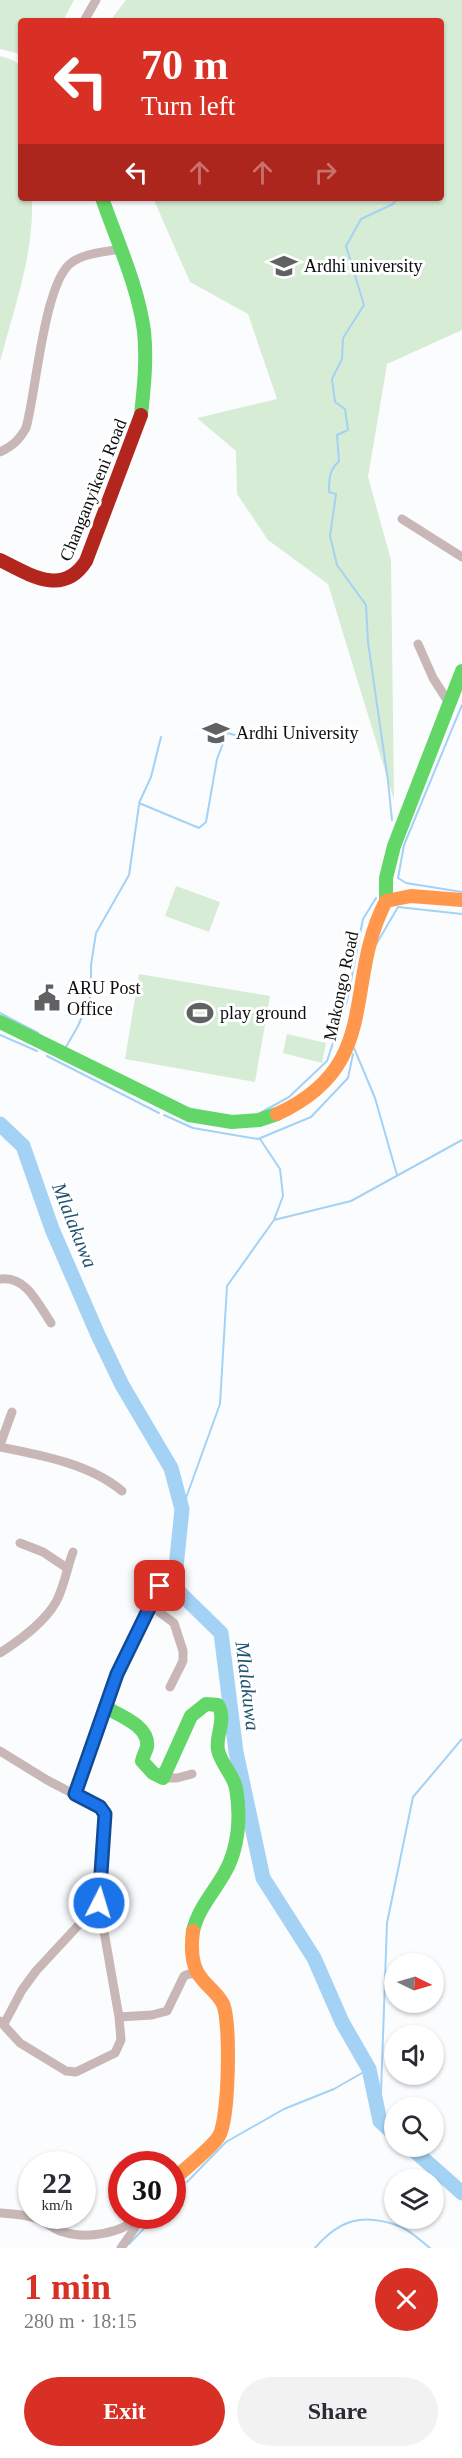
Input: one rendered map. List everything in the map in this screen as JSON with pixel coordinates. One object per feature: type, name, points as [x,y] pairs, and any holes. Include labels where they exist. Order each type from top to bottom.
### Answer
[{"type":"street","points":[[86,18],[96,0]]},
{"type":"street","name":"Changanyikeni Road","points":[[0,560],[41,578],[57,582],[74,579],[81,572],[86,561],[141,420],[144,406],[145,340],[138,303],[103,201]]},
{"type":"street","points":[[0,452],[21,438],[26,428],[44,335],[62,274],[73,261],[120,249]]},
{"type":"street","points":[[402,519],[462,556]]},
{"type":"street","points":[[418,644],[433,678],[449,703]]},
{"type":"street","points":[[462,671],[394,846],[386,878],[386,901],[411,896],[462,900]]},
{"type":"street","name":"Makongo Road","points":[[0,1023],[158,1102],[189,1115],[213,1122],[234,1124],[262,1120],[290,1108],[332,1075],[341,1062],[354,1023],[373,926],[386,901]]},
{"type":"street","points":[[0,1279],[20,1281],[51,1323]]},
{"type":"street","points":[[12,1412],[0,1446],[79,1468],[106,1479],[122,1491]]},
{"type":"street","points":[[20,1543],[43,1552],[67,1568]]},
{"type":"street","points":[[0,1653],[17,1642],[48,1613],[57,1601],[73,1552]]},
{"type":"street","points":[[75,1794],[124,1657],[160,1586]]},
{"type":"street","points":[[151,1606],[174,1623],[183,1651],[183,1661],[170,1687]]},
{"type":"street","points":[[163,1778],[191,1716],[206,1704],[218,1705],[222,1714],[218,1747],[235,1785],[237,1837],[235,1851],[228,1867],[193,1927],[192,1940],[197,1974],[213,1988],[226,2011],[227,2066],[224,2114],[219,2139],[186,2166]]},
{"type":"street","points":[[105,1707],[144,1732],[147,1741],[142,1761],[153,1773],[163,1778],[177,1778],[192,1774]]},
{"type":"street","points":[[0,1751],[100,1807],[105,1814],[99,1903],[121,2040],[115,2053],[76,2072],[66,2071],[20,2043],[2,2023],[36,1971],[99,1903]]},
{"type":"street","points":[[119,2017],[162,2013],[169,2008],[184,1976],[197,1974]]},
{"type":"street","points":[[0,2213],[37,2219],[61,2232],[81,2235],[116,2229]]},
{"type":"street","points":[[122,2248],[134,2229]]},
{"type":"green space","points":[[0,0],[74,0],[65,18],[18,18],[18,53],[0,49]]},
{"type":"green space","points":[[126,0],[462,0],[462,330],[387,364],[368,477],[391,560],[394,800],[328,584],[268,540],[237,494],[236,451],[197,418],[277,399],[248,314],[190,282],[154,201],[444,201],[444,18],[112,18]]},
{"type":"green space","points":[[0,56],[18,64],[18,201],[32,201],[32,219],[26,261],[0,362]]},
{"type":"green space","points":[[176,886],[220,902],[209,932],[165,916]]},
{"type":"green space","name":"play ground","points":[[139,974],[270,996],[255,1082],[125,1059]]},
{"type":"green space","points":[[287,1034],[326,1043],[322,1063],[283,1053]]},
{"type":"waterway","points":[[392,820],[368,642],[366,605],[337,565],[330,536],[336,494],[329,492],[329,487],[331,472],[339,461],[337,435],[348,430],[345,409],[335,402],[332,379],[342,359],[343,338],[364,305],[346,246],[361,219],[395,201]]},
{"type":"waterway","points":[[398,878],[404,845],[462,705]]},
{"type":"waterway","points":[[161,737],[151,777],[139,803],[199,828],[206,822],[217,759],[227,733],[239,736]]},
{"type":"waterway","points":[[66,1047],[91,995],[91,965],[96,933],[129,875],[139,805]]},
{"type":"waterway","points":[[398,878],[406,883],[462,892]]},
{"type":"waterway","points":[[260,1113],[289,1097],[327,1061],[347,1001],[363,919],[376,898]]},
{"type":"waterway","points":[[374,948],[398,907],[462,914]]},
{"type":"waterway","points":[[0,1013],[38,1033]]},
{"type":"waterway","points":[[0,1035],[37,1051]]},
{"type":"waterway","points":[[354,1048],[375,1098],[397,1175]]},
{"type":"waterway","points":[[164,1115],[193,1128],[258,1139],[311,1117],[348,1078],[353,1054]]},
{"type":"waterway","points":[[47,1056],[159,1113]]},
{"type":"waterway","points":[[187,1108],[229,1116]]},
{"type":"waterway","name":"Mlalakuwa","points":[[0,1124],[23,1146],[52,1229],[98,1335],[122,1385],[171,1468],[182,1509],[174,1587],[221,1633],[236,1752],[263,1878],[314,1958],[342,2022],[369,2069],[380,2121],[384,2125]]},
{"type":"waterway","points":[[260,1139],[280,1169],[283,1196],[274,1220]]},
{"type":"waterway","points":[[182,1509],[220,1404],[227,1286],[274,1220],[351,1201],[462,1140]]},
{"type":"waterway","points":[[380,2121],[387,1923],[413,1797],[462,1739]]},
{"type":"waterway","points":[[187,2182],[226,2142],[284,2109],[334,2089],[369,2069]]},
{"type":"waterway","name":"Mlalakuwa","points":[[421,2157],[462,2193]]},
{"type":"waterway","points":[[315,2248],[334,2230],[353,2221],[363,2220],[374,2220],[399,2226],[430,2248]]},
{"type":"waterway","points":[[129,2244],[143,2229]]},
{"type":"traffic: fast","points":[[103,201],[132,280],[141,314],[145,352],[141,415]]},
{"type":"traffic: fast","points":[[386,901],[386,878],[394,846],[462,671]]},
{"type":"traffic: fast","points":[[0,1022],[189,1115],[232,1122],[259,1120],[277,1114]]},
{"type":"traffic: fast","points":[[105,1707],[132,1722],[144,1733],[147,1747],[142,1761],[153,1773],[163,1778],[191,1716],[206,1704],[218,1705],[221,1716],[218,1750],[236,1788],[238,1832],[229,1864],[202,1908],[193,1931]]},
{"type":"traffic: slow","points":[[277,1114],[311,1094],[333,1072],[347,1047],[355,1021],[373,932],[386,901],[411,896],[462,900]]},
{"type":"traffic: slow","points":[[186,2168],[219,2136],[227,2092],[226,2014],[221,2000],[196,1969],[192,1950],[193,1931]]},
{"type":"traffic: jam","points":[[0,560],[23,572],[46,580],[67,578],[77,572],[86,561],[141,415]]},
{"type":"place","name":"Ardhi university","points":[[284,266]]},
{"type":"place","name":"Ardhi University","points":[[216,733]]},
{"type":"place","name":"ARU Post Office","points":[[47,998]]},
{"type":"place","name":"play ground","points":[[200,1013]]},
{"type":"route","points":[[99,1903],[105,1814],[100,1807],[75,1794],[110,1690],[160,1586]]}]
